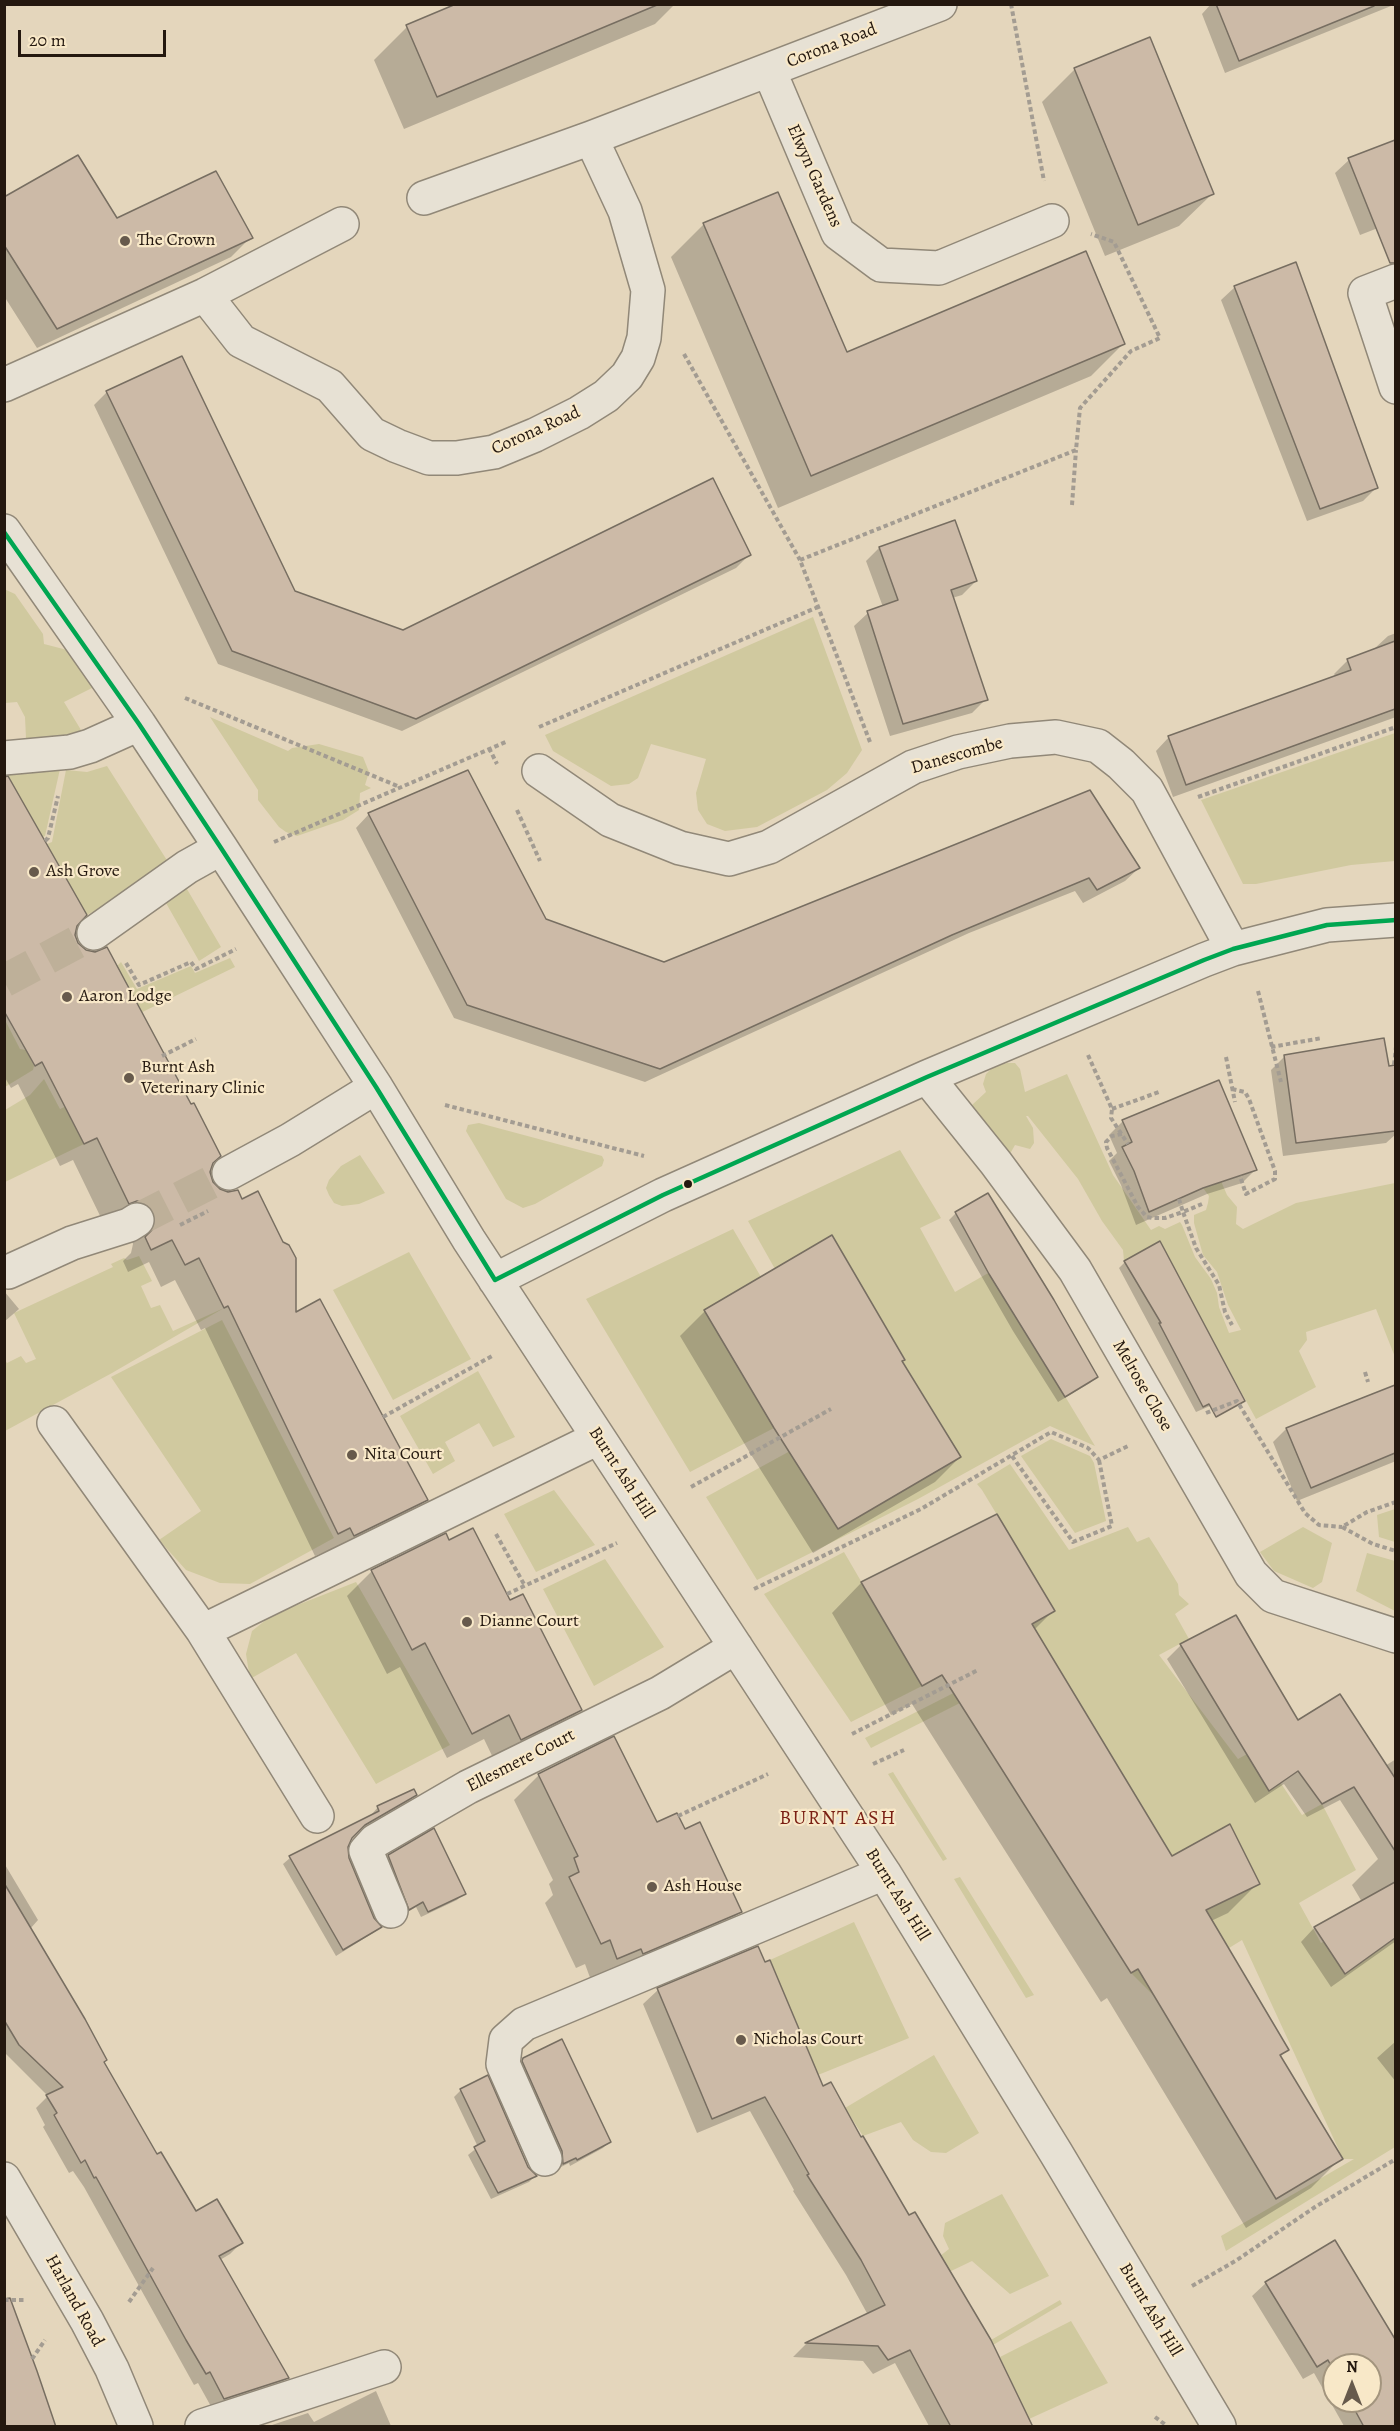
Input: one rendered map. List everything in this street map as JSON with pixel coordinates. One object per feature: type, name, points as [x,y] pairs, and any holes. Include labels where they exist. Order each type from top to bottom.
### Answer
[{"type":"street","name":"Corona Road","points":[[424,198],[591,138],[940,4]]},
{"type":"street","name":"Elwyn Gardens","points":[[769,70],[838,233],[881,265],[939,267],[1052,221]]},
{"type":"street","name":"Corona Road","points":[[205,295],[241,341],[330,386],[372,434],[429,458],[457,458],[494,452],[579,413],[606,396],[627,376],[638,358],[644,338],[648,290],[625,211],[591,138]]},
{"type":"street","points":[[4,385],[205,295],[342,224]]},
{"type":"street","points":[[1395,281],[1365,293],[1395,387]]},
{"type":"street","name":"Burnt Ash Hill","points":[[4,531],[16,570],[139,724],[376,1087],[495,1280],[884,1873],[1056,2153],[1219,2427]]},
{"type":"street","points":[[4,758],[70,752],[90,746],[139,724]]},
{"type":"street","name":"Danescombe","points":[[539,771],[610,820],[680,848],[729,859],[769,847],[913,766],[1010,741],[1056,737],[1098,746],[1121,764],[1147,790],[1233,949]]},
{"type":"street","points":[[99,929],[187,867],[221,848]]},
{"type":"street","points":[[495,1280],[663,1195],[927,1077],[1233,949],[1327,925],[1395,920]]},
{"type":"street","name":"Melrose Close","points":[[927,1077],[996,1163],[1075,1270],[1251,1574],[1273,1596],[1395,1636]]},
{"type":"street","points":[[229,1173],[290,1140],[376,1087]]},
{"type":"street","points":[[8,1272],[72,1243],[129,1225],[137,1220]]},
{"type":"street","points":[[54,1423],[203,1631],[317,1816]]},
{"type":"street","points":[[203,1631],[598,1438]]},
{"type":"street","name":"Ellesmere Court","points":[[391,1911],[366,1851],[375,1841],[468,1787],[660,1693],[736,1647]]},
{"type":"street","points":[[545,2159],[503,2064],[506,2040],[524,2024],[884,1873]]},
{"type":"street","name":"Harland Road","points":[[4,2179],[87,2321],[112,2369],[136,2427]]},
{"type":"street","points":[[202,2427],[384,2367]]},
{"type":"path","points":[[1011,4],[1052,221],[1114,242],[1160,338],[1131,351],[1080,408],[1072,506]]},
{"type":"path","points":[[683,352],[800,560],[885,781]]},
{"type":"path","points":[[800,560],[1076,450]]},
{"type":"path","points":[[533,730],[818,607]]},
{"type":"path","points":[[185,698],[400,787]]},
{"type":"path","points":[[1190,800],[1395,727]]},
{"type":"path","points":[[274,842],[511,740]]},
{"type":"path","points":[[45,841],[48,838],[60,786]]},
{"type":"path","points":[[99,929],[139,986],[191,962],[196,969],[238,948]]},
{"type":"path","points":[[1258,991],[1281,1082]]},
{"type":"path","points":[[1271,1047],[1322,1038]]},
{"type":"path","points":[[162,1056],[196,1039]]},
{"type":"path","points":[[1394,1065],[1395,1047]]},
{"type":"path","points":[[1088,1054],[1112,1109],[1111,1118],[1128,1144]]},
{"type":"path","points":[[1226,1057],[1235,1102]]},
{"type":"path","points":[[1232,1089],[1245,1092],[1249,1099],[1275,1171],[1275,1179],[1246,1194],[1240,1176]]},
{"type":"path","points":[[1112,1109],[1158,1092]]},
{"type":"path","points":[[445,1105],[644,1156]]},
{"type":"path","points":[[1122,1134],[1112,1136],[1106,1142],[1107,1148],[1138,1207],[1147,1217],[1174,1216],[1202,1204]]},
{"type":"path","points":[[1179,1199],[1196,1248],[1219,1285],[1225,1312],[1232,1325]]},
{"type":"path","points":[[383,1417],[501,1351]]},
{"type":"path","points":[[1365,1372],[1368,1382]]},
{"type":"path","points":[[1099,1460],[1166,1428],[1237,1401],[1305,1513],[1318,1525],[1342,1527],[1373,1544],[1395,1551]]},
{"type":"path","points":[[691,1487],[831,1409]]},
{"type":"path","points":[[754,1589],[921,1509],[1051,1432],[1088,1448],[1099,1460],[1112,1526],[1073,1542],[1012,1456]]},
{"type":"path","points":[[475,1497],[525,1586]]},
{"type":"path","points":[[1342,1527],[1367,1512],[1395,1502]]},
{"type":"path","points":[[507,1594],[620,1542]]},
{"type":"path","points":[[852,1734],[978,1670]]},
{"type":"path","points":[[873,1764],[904,1750]]},
{"type":"path","points":[[678,1816],[772,1773]]},
{"type":"path","points":[[1192,2286],[1237,2260],[1316,2207],[1395,2159]]},
{"type":"path","points":[[129,2302],[153,2268]]},
{"type":"path","points":[[4,2300],[29,2300]]},
{"type":"path","points":[[32,2360],[45,2340]]},
{"type":"path","points":[[1155,2417],[1167,2427]]},
{"type":"shaded area","points":[[4,589],[15,594],[43,634],[44,644],[71,651],[96,686],[64,702],[81,730],[71,736],[43,740],[26,738],[25,717],[17,702],[5,703]]},
{"type":"shaded area","points":[[813,617],[862,750],[847,773],[827,790],[757,827],[725,831],[707,824],[698,810],[696,793],[706,759],[651,744],[638,778],[629,784],[611,786],[553,751],[545,735]]},
{"type":"shaded area","points":[[210,717],[288,751],[292,748],[319,744],[363,757],[369,772],[365,785],[371,788],[360,793],[359,810],[343,820],[297,836],[286,832],[279,827],[258,800],[258,790]]},
{"type":"shaded area","points":[[1395,733],[1395,861],[1351,865],[1256,884],[1243,884],[1201,800]]},
{"type":"shaded area","points":[[107,766],[170,865],[111,899],[103,907],[74,921],[81,905],[47,844],[52,842],[66,770],[87,772]]},
{"type":"shaded area","points":[[60,769],[45,836],[43,837],[5,771]]},
{"type":"shaded area","points":[[184,884],[221,947],[199,961],[162,896]]},
{"type":"shaded area","points":[[230,958],[235,967],[128,1019],[117,966],[121,962],[137,989],[191,966],[195,973]]},
{"type":"shaded area","points":[[5,1020],[20,1049],[26,1050],[34,1066],[33,1070],[5,1087]]},
{"type":"shaded area","points":[[1015,1063],[1020,1069],[1025,1092],[1067,1074],[1113,1175],[1151,1230],[1159,1226],[1165,1229],[1180,1222],[1182,1225],[1195,1257],[1211,1279],[1229,1333],[1241,1330],[1228,1305],[1217,1272],[1203,1255],[1194,1223],[1194,1215],[1206,1210],[1208,1203],[1209,1196],[1203,1188],[1221,1181],[1227,1195],[1237,1207],[1236,1224],[1243,1229],[1296,1203],[1395,1183],[1395,1357],[1376,1309],[1306,1332],[1307,1340],[1299,1351],[1316,1387],[1256,1419],[1159,1242],[1124,1261],[1123,1250],[1102,1221],[1078,1179],[1028,1116],[1026,1116],[1033,1128],[1034,1143],[1030,1149],[1015,1145],[1011,1152],[1001,1155],[971,1116],[972,1105],[986,1092],[983,1084],[986,1074],[993,1067]]},
{"type":"shaded area","points":[[44,1079],[60,1109],[82,1099],[87,1109],[70,1118],[84,1144],[5,1182],[5,1110],[30,1095]]},
{"type":"shaded area","points":[[479,1123],[602,1156],[604,1160],[602,1166],[535,1204],[523,1208],[506,1199],[466,1131],[468,1125]]},
{"type":"shaded area","points":[[900,1150],[941,1218],[920,1228],[955,1292],[990,1272],[1095,1446],[1050,1426],[918,1499],[757,1580],[706,1497],[790,1451],[898,1466],[948,1435],[909,1372],[897,1364],[905,1359],[832,1235],[775,1269],[748,1221]]},
{"type":"shaded area","points":[[360,1155],[385,1193],[359,1204],[342,1206],[334,1203],[326,1188],[329,1180],[341,1166]]},
{"type":"shaded area","points":[[733,1229],[761,1277],[774,1428],[690,1472],[586,1299]]},
{"type":"shaded area","points":[[409,1252],[471,1359],[393,1400],[333,1290]]},
{"type":"shaded area","points":[[139,1256],[152,1281],[141,1286],[151,1308],[160,1305],[173,1331],[224,1308],[112,1373],[5,1431],[4,1359],[7,1363],[21,1356],[26,1363],[36,1359],[14,1313],[113,1267],[111,1264],[124,1258],[127,1260]]},
{"type":"shaded area","points":[[222,1320],[334,1538],[250,1584],[220,1583],[186,1570],[159,1540],[201,1511],[111,1377]]},
{"type":"shaded area","points":[[478,1371],[515,1437],[493,1447],[479,1423],[445,1442],[455,1461],[433,1474],[400,1416]]},
{"type":"shaded area","points":[[1051,1439],[1090,1456],[1094,1463],[1106,1521],[1075,1533],[1021,1456]]},
{"type":"shaded area","points":[[1010,1464],[1069,1550],[1128,1527],[1137,1542],[1149,1537],[1178,1584],[1179,1595],[1189,1604],[1175,1614],[1189,1639],[1159,1655],[1238,1759],[1247,1754],[1280,1782],[1302,1815],[1322,1804],[1356,1870],[1299,1903],[1321,1943],[1387,1903],[1395,1919],[1395,2147],[1226,2251],[1221,2236],[1354,2159],[1343,2159],[1242,1940],[1153,1995],[1131,1973],[1213,1924],[1053,1659],[871,1748],[865,1738],[983,1678],[1016,1633],[1055,1611],[977,1484]]},
{"type":"shaded area","points":[[554,1490],[595,1545],[536,1572],[504,1514]]},
{"type":"shaded area","points":[[1396,1509],[1395,1542],[1379,1537],[1377,1515]]},
{"type":"shaded area","points":[[1303,1527],[1332,1543],[1322,1582],[1313,1588],[1274,1571],[1260,1552]]},
{"type":"shaded area","points":[[844,1552],[922,1686],[851,1722],[764,1594]]},
{"type":"shaded area","points":[[1367,1553],[1395,1561],[1395,1611],[1356,1591]]},
{"type":"shaded area","points":[[605,1559],[664,1647],[594,1686],[543,1589]]},
{"type":"shaded area","points":[[356,1582],[450,1745],[376,1784],[296,1653],[250,1679],[246,1654],[252,1631],[272,1615]]},
{"type":"shaded area","points":[[893,1772],[947,1859],[943,1861],[888,1774]]},
{"type":"shaded area","points":[[960,1877],[1034,1995],[1026,1998],[954,1879]]},
{"type":"shaded area","points":[[854,1922],[909,2038],[818,2075],[770,1960]]},
{"type":"shaded area","points":[[934,2055],[979,2133],[946,2153],[931,2152],[913,2140],[901,2122],[863,2136],[845,2108]]},
{"type":"shaded area","points":[[1002,2194],[1049,2276],[1010,2294],[972,2261],[949,2272],[940,2256],[949,2249],[943,2236],[945,2223]]},
{"type":"shaded area","points":[[1060,2300],[1062,2304],[993,2345],[991,2340]]},
{"type":"shaded area","points":[[1071,2321],[1108,2383],[1029,2419],[1000,2357]]},
{"type":"building","points":[[456,4],[657,5],[437,97],[406,25]]},
{"type":"building","points":[[1216,4],[1374,4],[1374,6],[1239,61]]},
{"type":"building","points":[[1150,37],[1214,194],[1138,225],[1074,68]]},
{"type":"building","points":[[1395,140],[1395,263],[1390,263],[1348,158]]},
{"type":"building","name":"The Crown","points":[[78,155],[117,218],[216,171],[253,238],[57,329],[4,245],[4,197]]},
{"type":"building","points":[[778,192],[847,352],[1086,251],[1125,344],[811,476],[703,223]]},
{"type":"building","points":[[1296,262],[1378,488],[1320,509],[1234,286]]},
{"type":"building","points":[[182,356],[295,591],[403,630],[713,478],[751,555],[416,719],[232,651],[106,391]]},
{"type":"building","points":[[955,520],[977,581],[951,590],[988,700],[903,724],[867,611],[898,600],[879,547]]},
{"type":"building","points":[[1395,641],[1395,709],[1186,785],[1168,736],[1351,670],[1347,659]]},
{"type":"building","points":[[468,770],[546,919],[664,962],[1090,790],[1140,868],[1097,890],[1089,878],[952,935],[660,1069],[467,1005],[368,813]]},
{"type":"building","points":[[8,776],[87,915],[77,926],[75,935],[78,943],[86,950],[95,952],[107,947],[221,1156],[213,1163],[210,1172],[213,1182],[220,1189],[228,1192],[238,1190],[242,1199],[258,1191],[283,1242],[289,1245],[296,1258],[296,1312],[320,1299],[428,1500],[354,1536],[350,1528],[338,1534],[228,1306],[224,1308],[199,1258],[185,1265],[172,1240],[151,1250],[145,1237],[154,1228],[156,1220],[153,1211],[145,1203],[137,1201],[129,1204],[97,1138],[84,1144],[42,1062],[35,1066],[4,1011],[4,777]]},
{"type":"building","points":[[1384,1038],[1389,1066],[1395,1065],[1395,1131],[1296,1143],[1284,1055]]},
{"type":"building","points":[[1219,1080],[1257,1170],[1203,1188],[1149,1212],[1134,1171],[1122,1147],[1132,1142],[1122,1120]]},
{"type":"building","points":[[988,1193],[1098,1377],[1065,1397],[989,1274],[955,1212]]},
{"type":"building","points":[[832,1235],[905,1360],[902,1361],[961,1457],[838,1529],[774,1428],[704,1310]]},
{"type":"building","points":[[1160,1241],[1245,1401],[1216,1417],[1209,1404],[1203,1407],[1159,1323],[1161,1323],[1124,1261]]},
{"type":"building","points":[[1395,1385],[1395,1453],[1311,1488],[1286,1428]]},
{"type":"building","points":[[997,1514],[1055,1611],[1032,1624],[1172,1856],[1230,1824],[1260,1884],[1206,1910],[1289,2050],[1280,2055],[1343,2159],[1276,2199],[1138,1969],[1131,1973],[942,1675],[922,1686],[861,1582]]},
{"type":"building","name":"Dianne Court","points":[[473,1528],[510,1600],[523,1594],[582,1710],[521,1740],[509,1715],[472,1734],[425,1643],[412,1650],[371,1570],[446,1533],[449,1540]]},
{"type":"building","points":[[1236,1615],[1298,1720],[1340,1694],[1395,1778],[1395,1851],[1354,1787],[1322,1804],[1298,1771],[1269,1791],[1180,1644]]},
{"type":"building","name":"Ash House","points":[[614,1736],[657,1822],[677,1813],[685,1829],[700,1822],[742,1912],[643,1954],[641,1949],[617,1959],[610,1940],[601,1944],[569,1877],[579,1872],[574,1858],[578,1856],[538,1774]]},
{"type":"building","points":[[414,1789],[417,1795],[365,1825],[352,1838],[348,1847],[349,1858],[374,1918],[382,1927],[343,1950],[289,1856],[379,1811],[377,1806]]},
{"type":"building","points":[[434,1828],[466,1894],[428,1912],[423,1902],[409,1910],[388,1855]]},
{"type":"building","points":[[1395,1882],[1395,1938],[1345,1974],[1314,1927]]},
{"type":"building","points":[[4,1883],[85,2019],[107,2060],[104,2062],[157,2154],[161,2152],[196,2211],[217,2199],[243,2243],[219,2256],[289,2378],[224,2399],[210,2372],[206,2374],[186,2340],[96,2177],[94,2178],[85,2160],[81,2163],[54,2115],[57,2113],[46,2095],[63,2087],[19,2045],[4,2020]]},
{"type":"building","points":[[758,1946],[765,1962],[770,1960],[823,2086],[831,2082],[861,2137],[863,2136],[909,2215],[915,2212],[991,2340],[1033,2427],[951,2427],[910,2350],[888,2360],[878,2346],[805,2343],[885,2305],[861,2260],[807,2175],[809,2174],[765,2097],[712,2119],[657,1988]]},
{"type":"building","points":[[562,2039],[611,2142],[577,2160],[576,2158],[563,2164],[562,2151],[522,2061],[523,2058]]},
{"type":"building","points":[[488,2075],[528,2167],[537,2176],[498,2193],[474,2147],[485,2141],[460,2089]]},
{"type":"building","points":[[1335,2240],[1395,2339],[1395,2427],[1364,2427],[1356,2413],[1382,2413],[1382,2353],[1322,2353],[1322,2364],[1317,2367],[1265,2282]]},
{"type":"building","points":[[10,2298],[56,2427],[4,2427],[4,2299]]},
{"type":"tunnel","points":[[4,981],[94,933]]},
{"type":"tunnel","points":[[137,1220],[229,1173]]},
{"type":"transit line","points":[[4,532],[139,724],[221,848],[376,1087],[495,1280],[663,1195],[927,1077],[1204,960],[1233,949],[1327,925],[1396,920]]},
{"type":"place","name":"The Crown","points":[[125,241]]},
{"type":"place","name":"Ash Grove","points":[[34,872]]},
{"type":"place","name":"Aaron Lodge","points":[[67,997]]},
{"type":"place","name":"Burnt Ash Veterinary Clinic","points":[[129,1078]]},
{"type":"place","name":"Nita Court","points":[[352,1455]]},
{"type":"place","name":"Dianne Court","points":[[467,1622]]},
{"type":"place","name":"Ash House","points":[[652,1887]]},
{"type":"place","name":"Nicholas Court","points":[[741,2040]]},
{"type":"district","name":"BURNT ASH","points":[[838,1819]]}]
